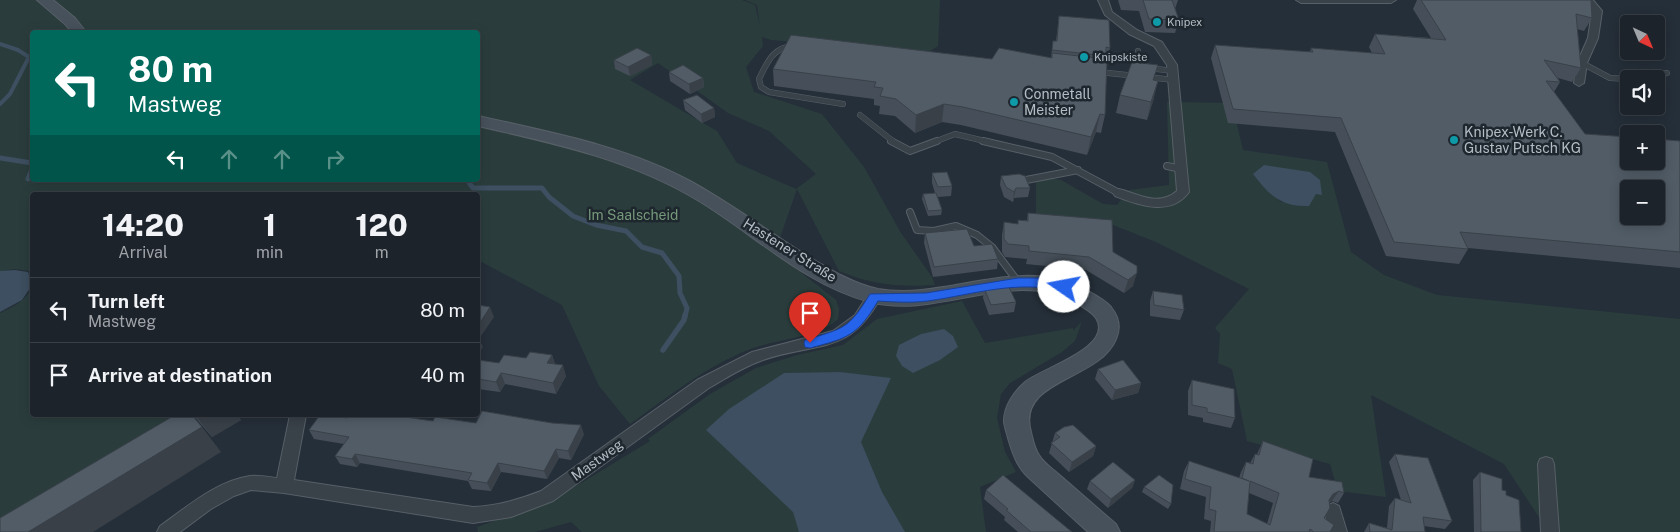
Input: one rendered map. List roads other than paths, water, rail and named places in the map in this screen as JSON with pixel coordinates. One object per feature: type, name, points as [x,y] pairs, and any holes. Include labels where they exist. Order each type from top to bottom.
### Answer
[{"type":"main road","points":[[44,0],[70,21],[77,30]]},
{"type":"main road","name":"Hastener Straße","points":[[480,122],[572,145],[652,171],[703,196],[830,277],[874,297],[900,299],[926,297],[1018,282],[1043,282],[1064,287],[1082,296],[1103,312],[1109,324],[1108,336],[1101,348],[1040,382],[1021,399],[1016,416],[1016,432],[1031,464],[1107,532]]},
{"type":"street","points":[[1103,0],[1108,13],[1116,20],[1162,47],[1174,76],[1182,168],[1183,192],[1176,200],[1166,203],[1144,202],[1119,193]]},
{"type":"street","points":[[1301,0],[1391,0]]},
{"type":"street","points":[[1579,83],[1582,64],[1593,38],[1597,11],[1588,0]]},
{"type":"street","name":"Mastweg","points":[[166,532],[205,504],[229,490],[251,484],[284,486],[474,515],[498,514],[524,506],[547,496],[703,384],[730,368],[758,355],[836,336],[850,329],[861,318],[874,297]]},
{"type":"street","points":[[284,486],[298,417]]},
{"type":"street","points":[[1546,464],[1550,532]]},
{"type":"street","points":[[1333,511],[1338,532]]},
{"type":"lane","points":[[799,47],[779,48],[773,52],[759,79],[761,87],[769,92],[843,104]]},
{"type":"lane","points":[[1138,51],[1139,67],[1174,76]]},
{"type":"lane","points":[[1582,64],[1610,78],[1620,79]]},
{"type":"lane","points":[[1089,71],[1174,76]]},
{"type":"lane","points":[[860,115],[890,140],[910,151],[955,134],[1052,157],[1119,193]]},
{"type":"lane","points":[[1167,166],[1182,168]]},
{"type":"lane","points":[[1020,181],[1032,177],[1064,174],[1078,170]]},
{"type":"lane","points":[[910,212],[917,230],[934,231],[956,226],[986,242],[1018,282]]},
{"type":"water","points":[[1264,165],[1310,172],[1320,180],[1322,195],[1316,194],[1309,206],[1299,206],[1283,202],[1270,194],[1253,174]]},
{"type":"water","points":[[15,270],[28,272],[30,288],[22,300],[0,312],[0,271]]},
{"type":"water","points":[[944,329],[953,336],[958,347],[940,360],[913,373],[902,366],[896,356],[899,345],[921,334]]},
{"type":"water","points":[[840,372],[891,378],[861,442],[882,492],[905,532],[799,532],[793,512],[706,430],[729,409],[784,373]]},
{"type":"waterway","points":[[0,44],[18,50],[29,57],[10,94],[0,104]]},
{"type":"waterway","points":[[0,158],[30,163]]},
{"type":"waterway","points":[[28,179],[30,174]]},
{"type":"waterway","points":[[468,182],[473,188],[542,188],[549,197],[573,216],[596,225],[626,231],[642,247],[662,253],[679,276],[680,293],[687,308],[685,317]]},
{"type":"waterway","points":[[663,350],[684,320],[685,315]]},
{"type":"place","name":"Knipex","points":[[1157,22]]},
{"type":"place","name":"Knipskiste","points":[[1084,57]]},
{"type":"place","name":"Conmetall Meister","points":[[1014,102]]},
{"type":"place","name":"Knipex-Werk C. Gustav Putsch KG","points":[[1454,140]]},
{"type":"park label","name":"Im Saalscheid","points":[[633,215]]}]
